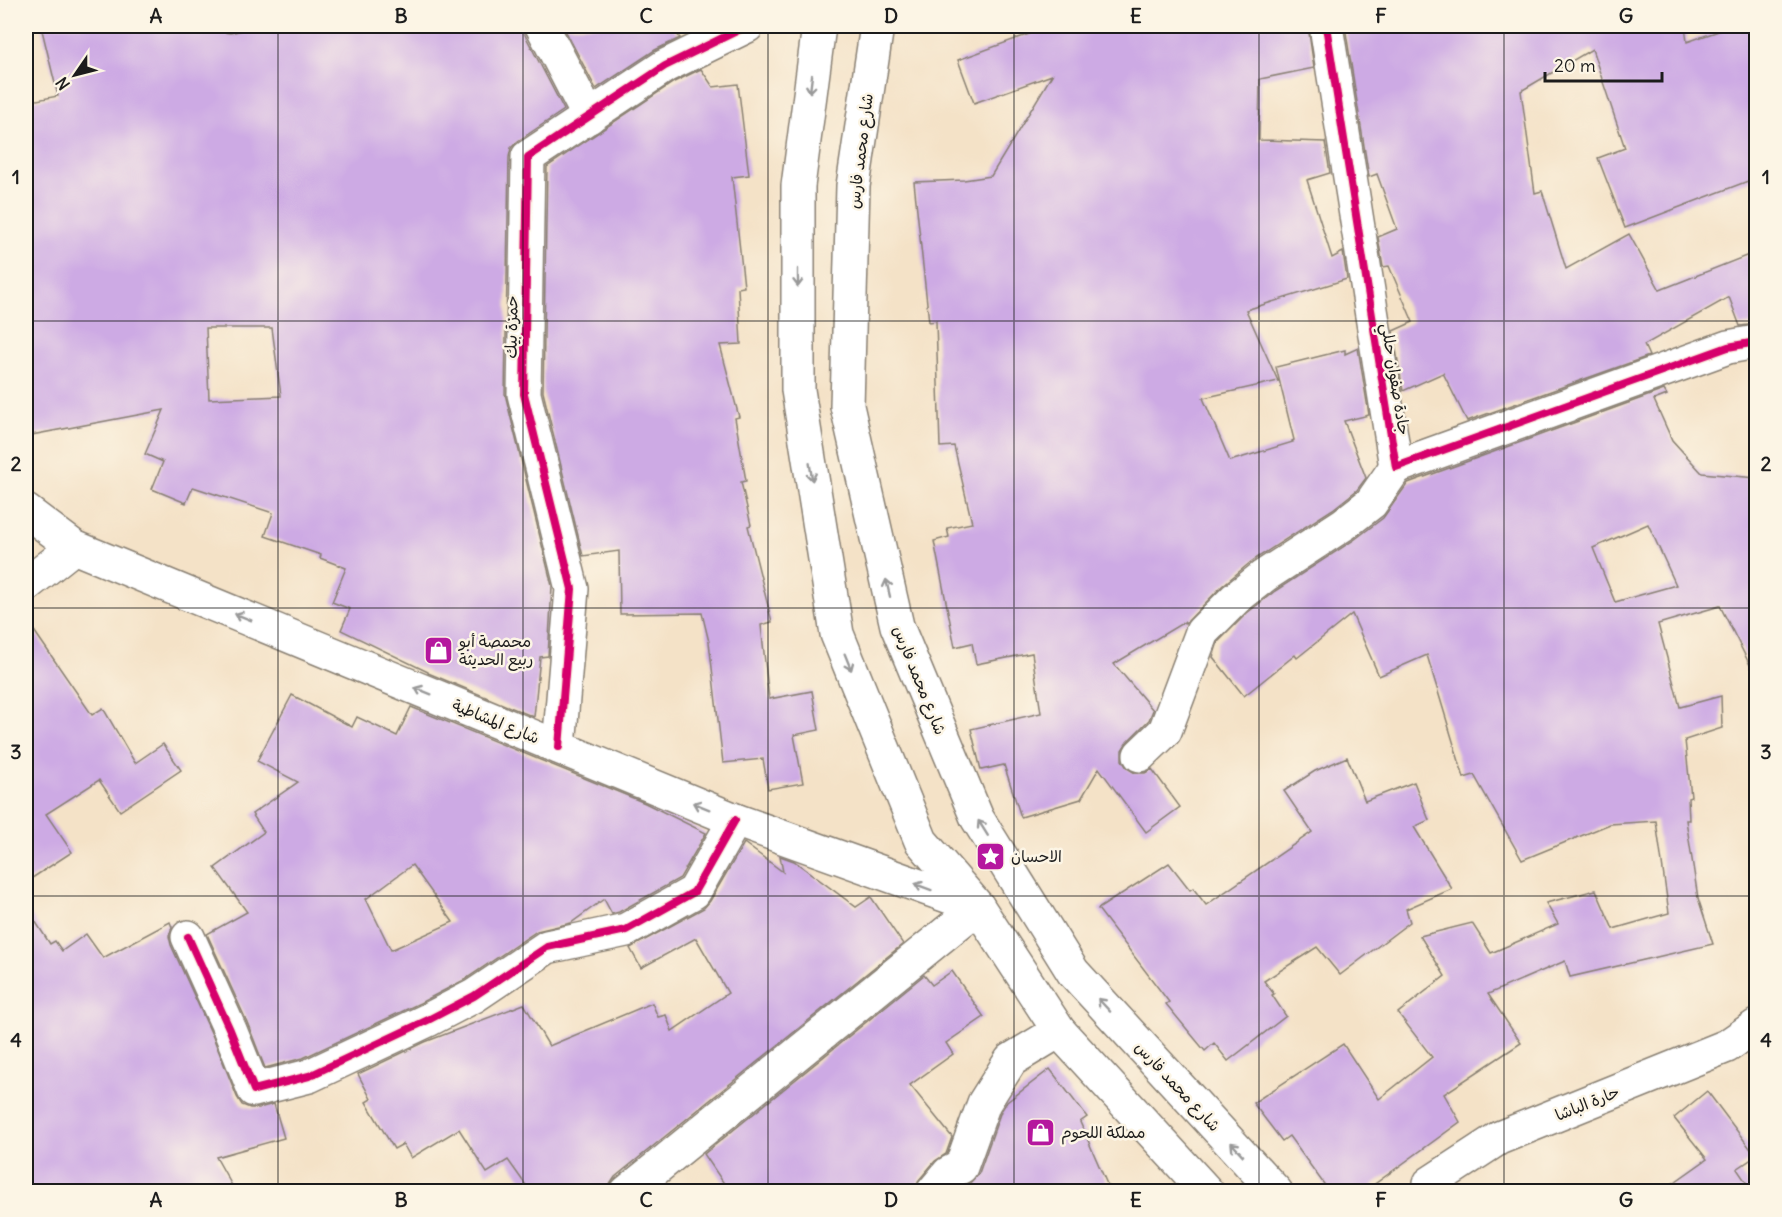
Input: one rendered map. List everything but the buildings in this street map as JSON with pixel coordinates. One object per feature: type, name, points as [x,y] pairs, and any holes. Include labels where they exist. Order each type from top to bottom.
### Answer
[{"type":"street","points":[[542,26],[589,117]]},
{"type":"street","name":"حمزة بيك","points":[[559,747],[572,589],[524,394],[528,158],[665,66],[699,36],[747,26]]},
{"type":"street","points":[[819,26],[798,186],[798,390],[837,634],[921,841],[978,907],[1059,1031],[1207,1191]]},
{"type":"street","name":"شارع محمد فارس","points":[[877,26],[853,186],[848,406],[897,626],[976,818],[1073,972],[1276,1191]]},
{"type":"street","name":"جادة صفوان حللي","points":[[1326,26],[1396,467]]},
{"type":"street","points":[[1140,754],[1165,731],[1202,632],[1235,599],[1264,576],[1344,524],[1371,503],[1396,467],[1728,347],[1756,342]]},
{"type":"street","name":"شارع المشاطية","points":[[26,511],[74,547],[735,820],[978,907]]},
{"type":"street","points":[[26,585],[74,547]]},
{"type":"street","points":[[188,937],[254,1090],[309,1076],[428,1020],[474,996],[548,947],[626,930],[665,909],[694,892],[735,820]]},
{"type":"street","points":[[627,1191],[978,907]]},
{"type":"street","name":"حارة الباشا","points":[[1432,1191],[1430,1183],[1499,1138],[1727,1046],[1756,1026]]},
{"type":"street","points":[[933,1191],[949,1173],[961,1167],[984,1102],[1011,1060],[1059,1031]]},
{"type":"cycle path","points":[[559,747],[572,589],[524,394],[528,157],[665,66],[747,26]]},
{"type":"cycle path","points":[[1326,26],[1396,467],[1728,347],[1756,342]]},
{"type":"cycle path","points":[[188,937],[254,1090],[309,1076],[428,1020],[474,996],[547,947],[626,930],[694,892],[735,820]]},
{"type":"place","name":"محمصة أبو ربيع الحديثة","points":[[438,650]]},
{"type":"place","name":"الاحسان","points":[[990,856]]},
{"type":"place","name":"مملكة اللحوم","points":[[1040,1132]]}]
